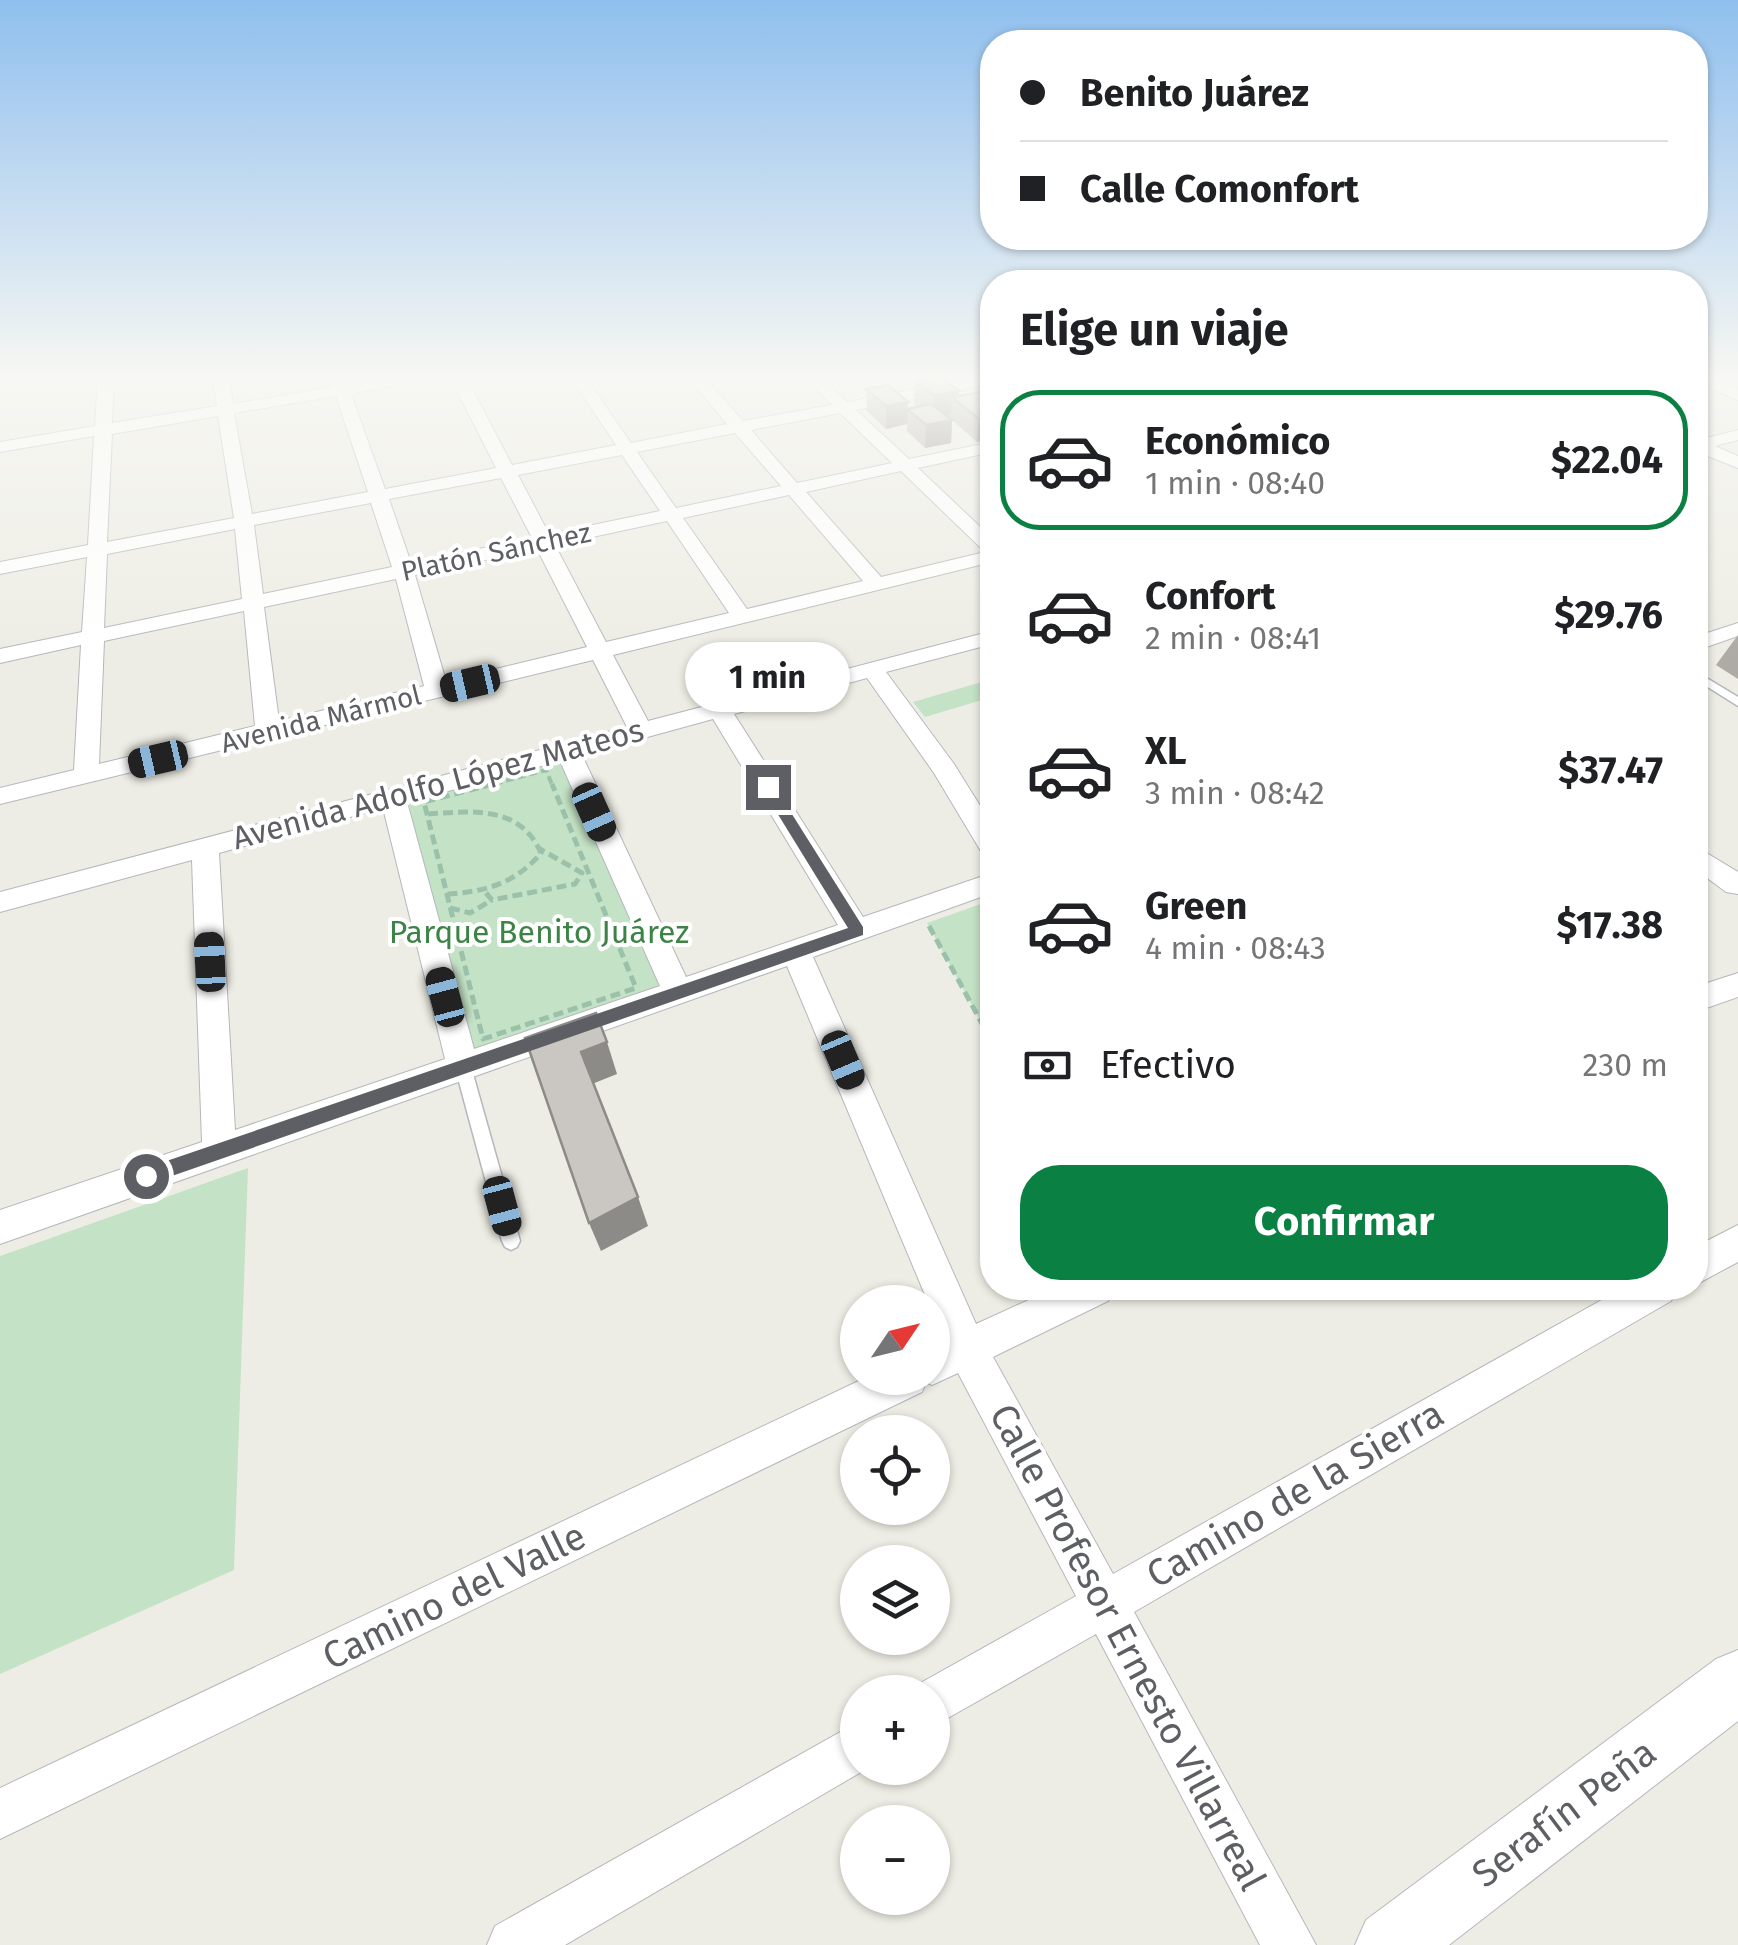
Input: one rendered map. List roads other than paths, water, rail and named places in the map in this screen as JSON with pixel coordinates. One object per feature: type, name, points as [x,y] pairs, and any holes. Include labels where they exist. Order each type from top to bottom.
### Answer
[{"type":"main road","name":"Serafín Peña","points":[[1391,1945],[1738,1681]]},
{"type":"street","points":[[86,776],[102,466]]},
{"type":"street","points":[[233,466],[244,522],[268,732]]},
{"type":"street","points":[[368,466],[404,572],[437,691]]},
{"type":"street","points":[[504,466],[540,543],[640,729]]},
{"type":"street","points":[[0,568],[540,466]]},
{"type":"street","points":[[640,466],[742,616]]},
{"type":"street","points":[[774,466],[877,584]]},
{"type":"street","name":"Platón Sánchez","points":[[0,656],[902,466]]},
{"type":"street","points":[[907,466],[980,536]]},
{"type":"street","name":"Avenida Mármol","points":[[0,796],[980,559]]},
{"type":"street","points":[[1708,639],[1738,629]]},
{"type":"street","name":"Avenida Adolfo López Mateos","points":[[0,902],[980,640]]},
{"type":"street","points":[[873,670],[945,770],[980,827]]},
{"type":"street","points":[[719,709],[858,931]]},
{"type":"street","points":[[567,750],[678,993]]},
{"type":"street","points":[[393,796],[463,1067]]},
{"type":"street","points":[[205,848],[219,1151]]},
{"type":"street","points":[[1708,864],[1736,885]]},
{"type":"street","points":[[0,1227],[980,888]]},
{"type":"street","name":"Calle Profesor Ernesto Villarreal","points":[[796,952],[923,1285]]},
{"type":"street","points":[[1708,994],[1738,986]]},
{"type":"street","points":[[1708,1259],[1738,1242]]},
{"type":"street","points":[[950,1357],[1071,1300]]},
{"type":"street","name":"Camino de la Sierra","points":[[950,1692],[1637,1300]]},
{"type":"street","name":"Calle Profesor Ernesto Villarreal","points":[[950,1357],[1102,1604],[1290,1945]]},
{"type":"street","name":"Camino del Valle","points":[[0,1814],[873,1395]]},
{"type":"street","points":[[514,1945],[840,1756]]},
{"type":"lane","points":[[1708,682],[1738,702]]},
{"type":"lane","points":[[463,1067],[511,1242]]},
{"type":"park label","name":"Parque Benito Juárez","points":[[539,932]]}]
